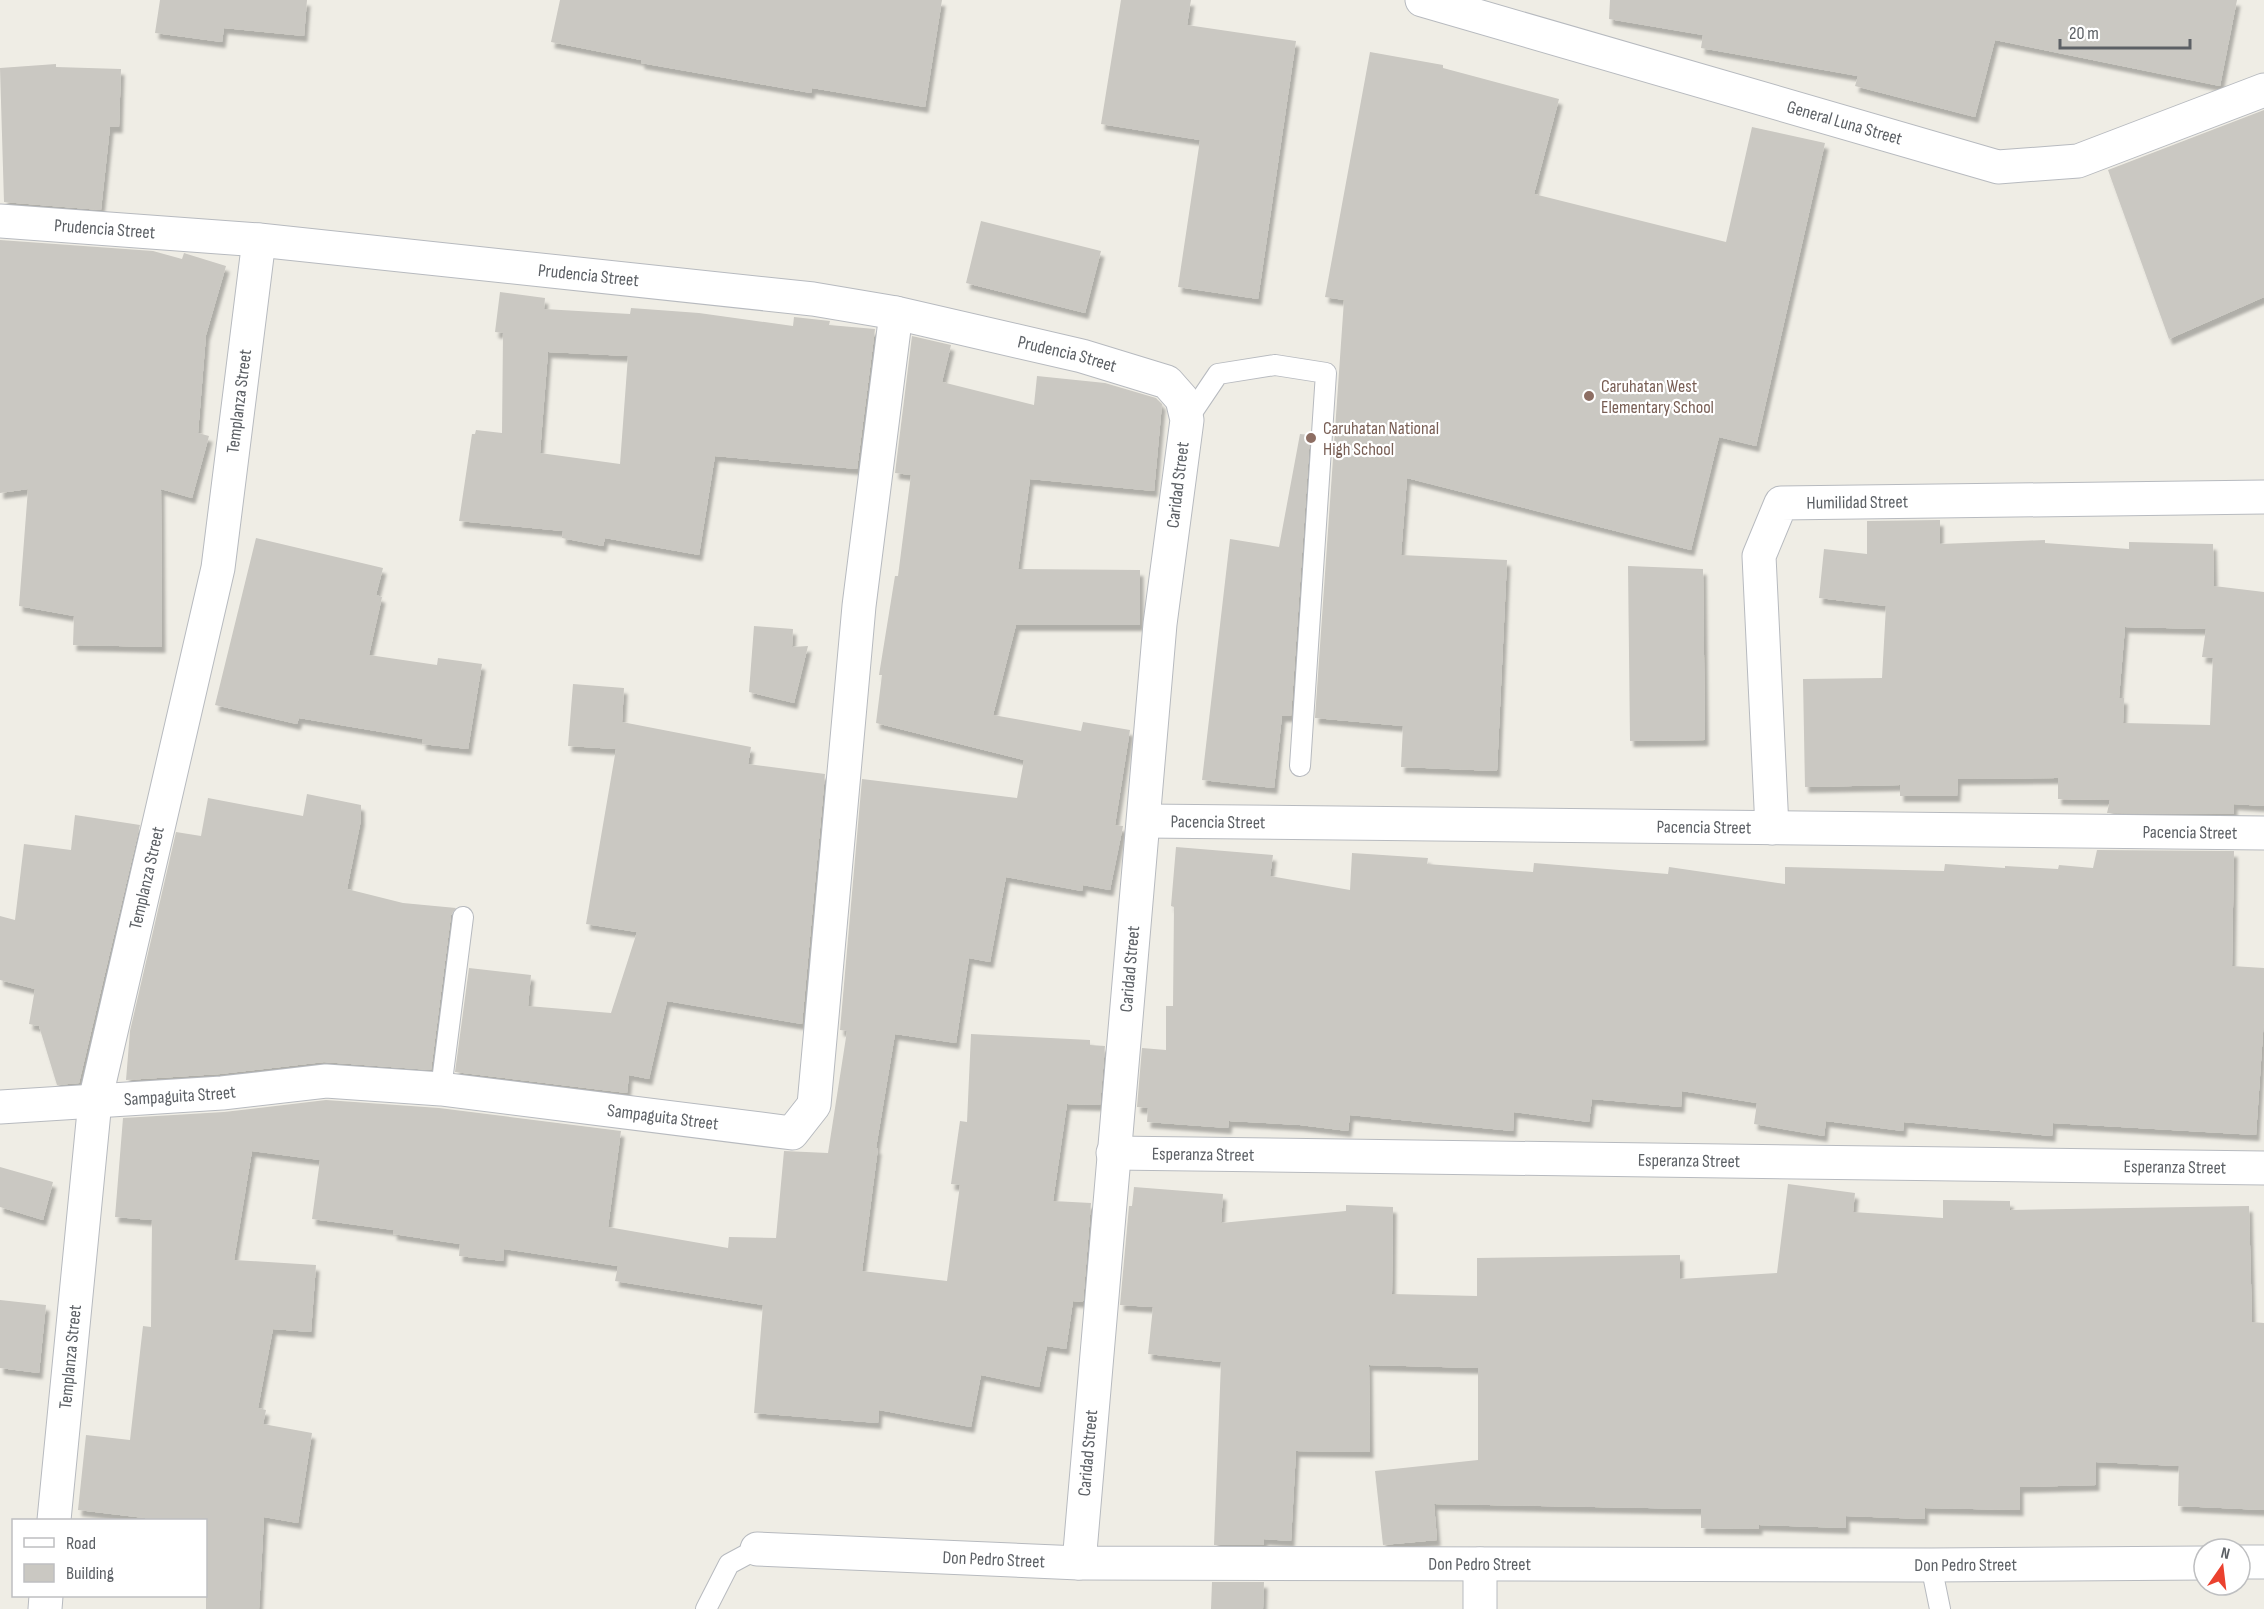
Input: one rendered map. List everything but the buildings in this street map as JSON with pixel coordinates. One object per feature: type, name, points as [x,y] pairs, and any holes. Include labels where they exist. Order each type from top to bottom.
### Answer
[{"type":"street","name":"General Luna Street","points":[[1422,0],[1998,167],[2078,161],[2264,90]]},
{"type":"street","name":"Prudencia Street","points":[[0,221],[259,240],[813,299],[896,313],[1082,356],[1167,382]]},
{"type":"street","name":"Templanza Street","points":[[54,1519],[95,1101],[218,568],[259,240]]},
{"type":"street","name":"Sampaguita Street","points":[[0,1107],[222,1093],[326,1081],[441,1089],[792,1133],[814,1105],[859,606],[896,313]]},
{"type":"street","name":"Caridad Street","points":[[1079,1563],[1160,624],[1187,420],[1182,399],[1167,382]]},
{"type":"street","name":"Humilidad Street","points":[[1772,828],[1759,556],[1781,503],[2264,497]]},
{"type":"street","name":"Pacencia Street","points":[[1143,821],[2264,833]]},
{"type":"street","name":"Esperanza Street","points":[[1113,1153],[2264,1167]]},
{"type":"street","name":"Don Pedro Street","points":[[756,1550],[1079,1563],[1931,1565],[2192,1563]]},
{"type":"street","points":[[1480,1564],[1480,1609]]},
{"type":"lane","points":[[1187,420],[1218,374],[1275,364],[1326,373],[1300,766]]},
{"type":"lane","points":[[441,1089],[464,917]]},
{"type":"lane","points":[[706,1609],[729,1564],[756,1550]]},
{"type":"lane","points":[[1931,1565],[1940,1609]]},
{"type":"place","name":"Caruhatan West Elementary School","points":[[1589,396]]},
{"type":"place","name":"Caruhatan National High School","points":[[1311,438]]}]
